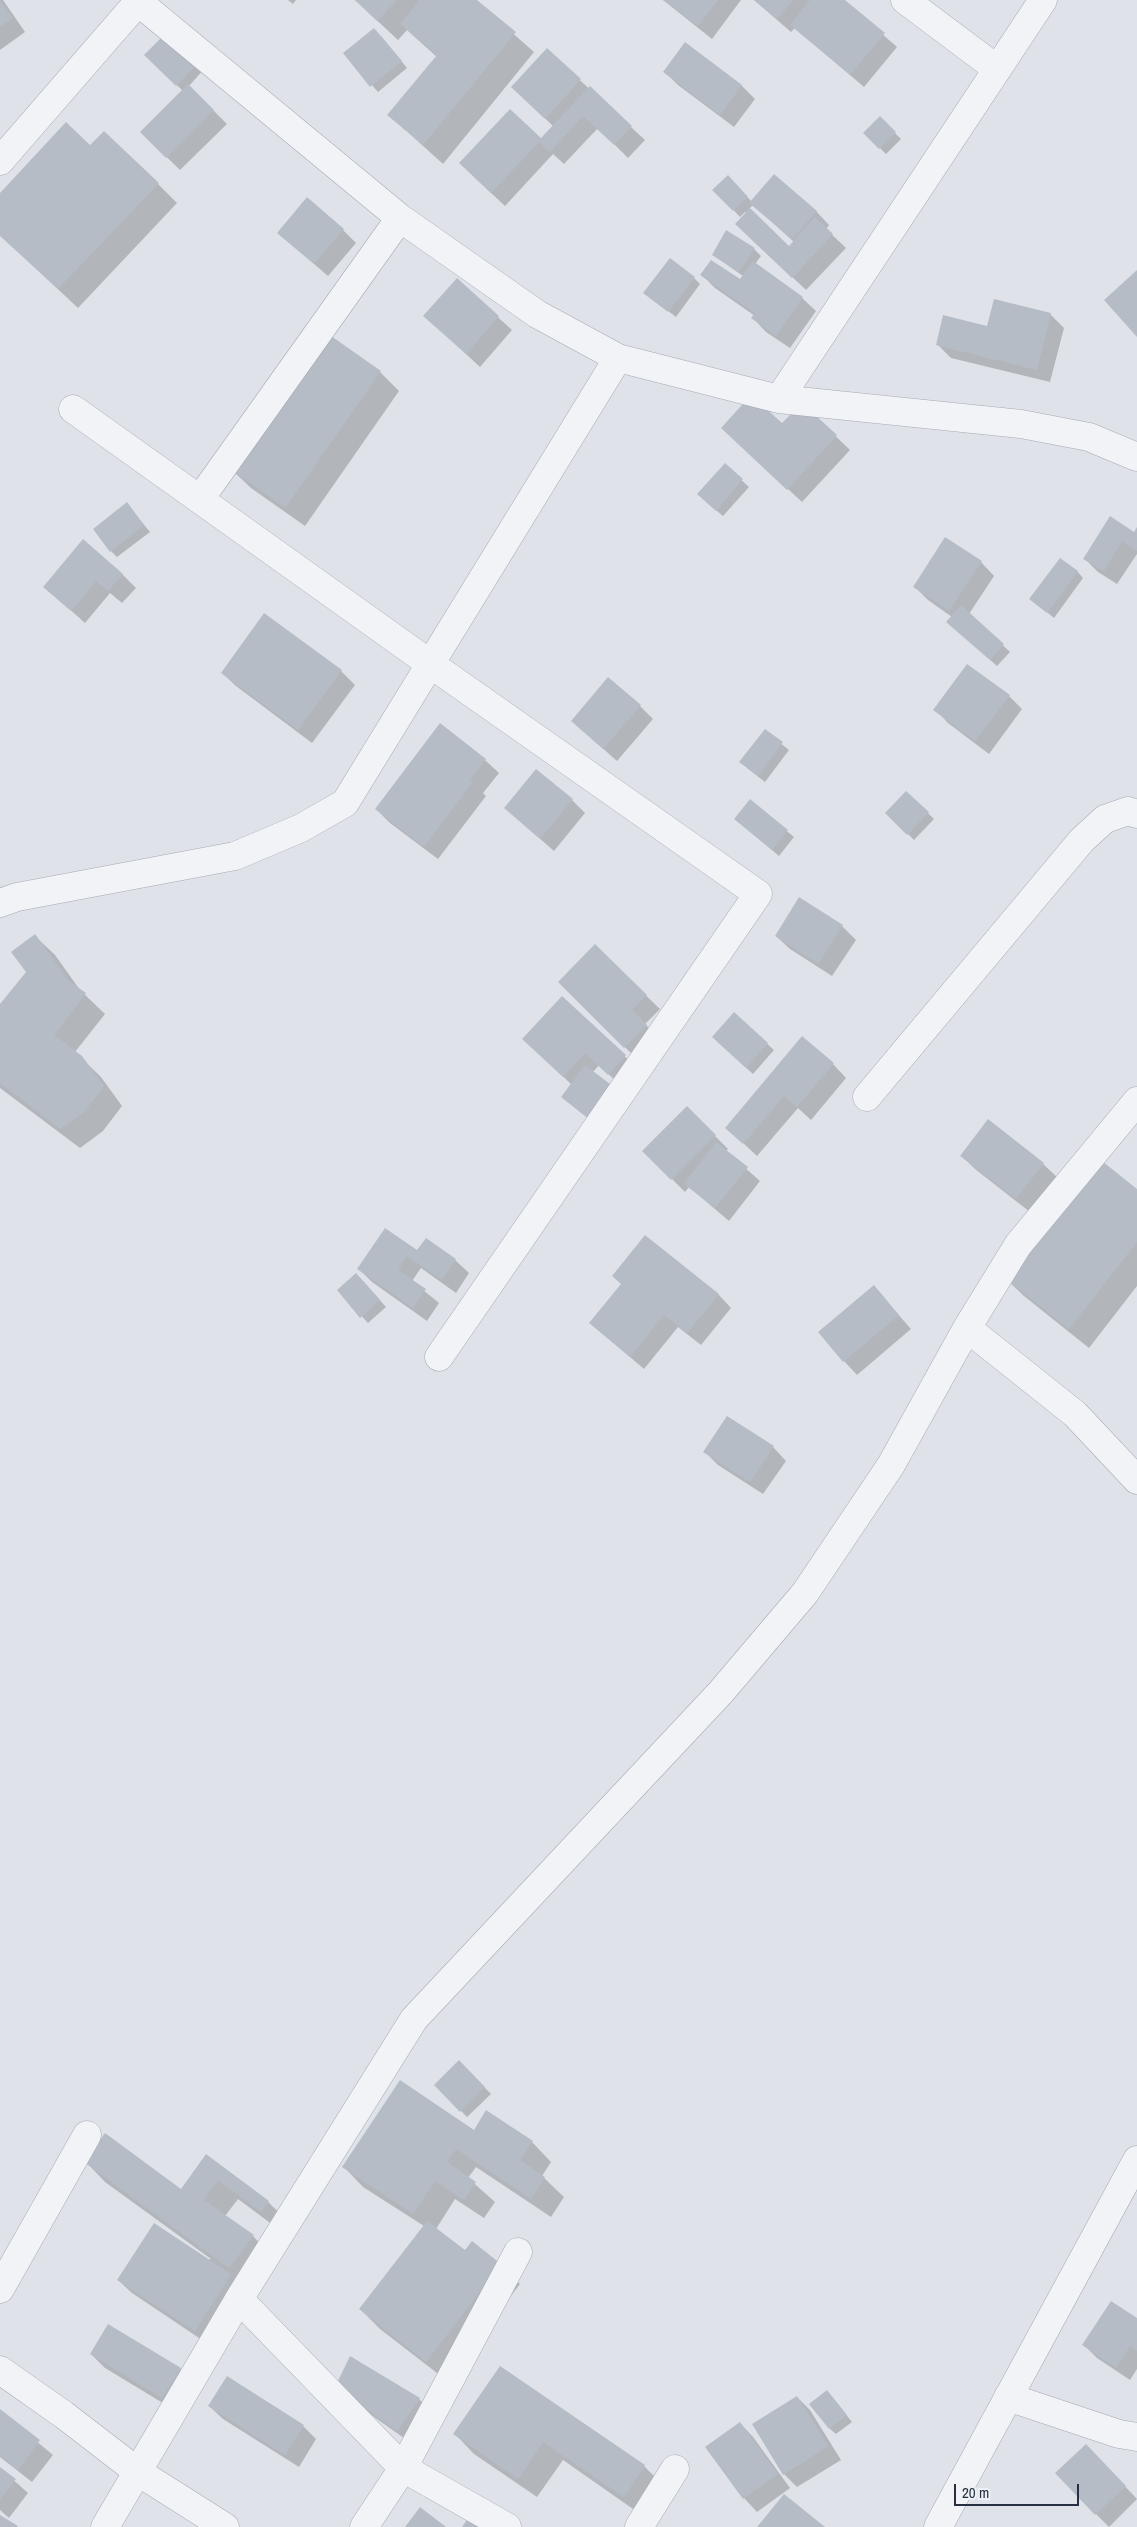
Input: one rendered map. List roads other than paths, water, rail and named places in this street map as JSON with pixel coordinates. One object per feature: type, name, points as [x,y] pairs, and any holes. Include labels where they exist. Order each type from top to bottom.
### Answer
[{"type":"street","points":[[904,0],[997,69]]},
{"type":"street","points":[[779,399],[1042,0]]},
{"type":"street","points":[[0,161],[137,1],[400,218],[537,314],[618,358],[779,399],[1021,424],[1089,437],[1137,457]]},
{"type":"street","points":[[200,499],[400,218]]},
{"type":"street","points":[[0,904],[17,897],[235,856],[308,824],[345,803],[429,663],[618,358]]},
{"type":"street","points":[[73,409],[429,663],[758,894],[439,1358]]},
{"type":"street","points":[[867,1097],[1082,840],[1105,819],[1128,810],[1137,814]]},
{"type":"street","points":[[105,2527],[239,2299],[414,2020],[721,1692],[805,1593],[891,1465],[968,1328],[1018,1245],[1137,1101]]},
{"type":"street","points":[[968,1328],[1075,1414],[1137,1480]]},
{"type":"street","points":[[0,2289],[87,2134]]},
{"type":"street","points":[[938,2527],[1137,2160]]},
{"type":"street","points":[[364,2527],[403,2468],[518,2252]]},
{"type":"street","points":[[239,2299],[403,2468],[507,2527]]},
{"type":"street","points":[[0,2370],[64,2414],[138,2472],[225,2527]]},
{"type":"street","points":[[1008,2397],[1119,2434],[1137,2437]]},
{"type":"street","points":[[639,2527],[675,2469]]}]
